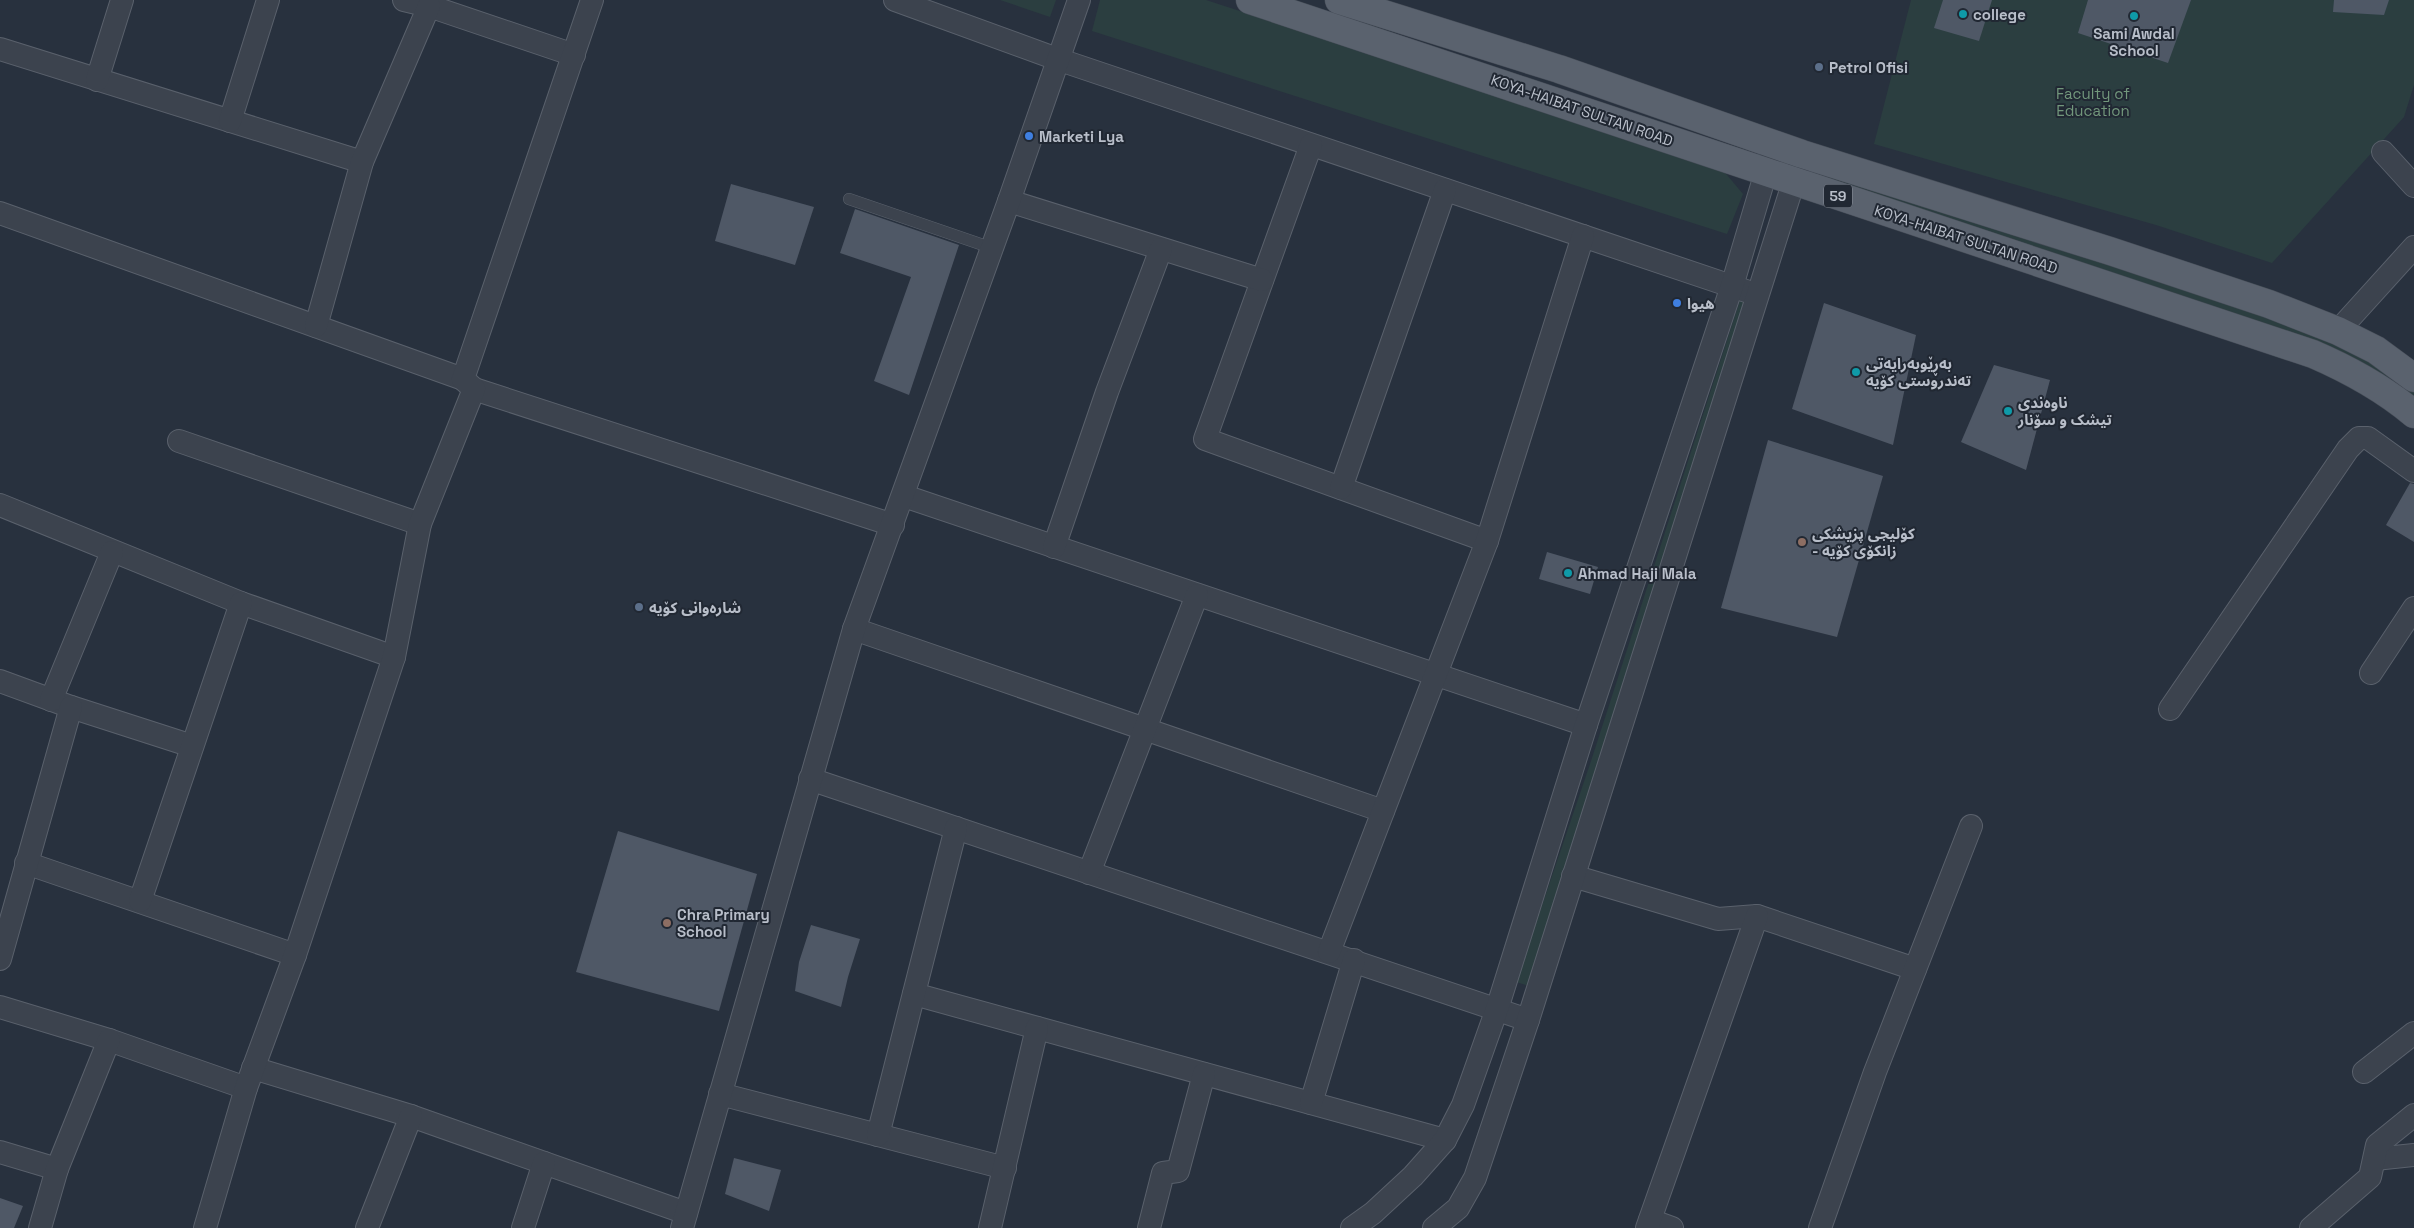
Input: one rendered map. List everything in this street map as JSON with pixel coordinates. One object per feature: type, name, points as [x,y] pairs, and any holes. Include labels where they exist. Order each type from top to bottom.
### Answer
[{"type":"main road","name":"KOYA-HAIBAT SULTAN ROAD","points":[[1250,0],[2313,354],[2349,370],[2378,387],[2414,414]]},
{"type":"main road","name":"KOYA-HAIBAT SULTAN ROAD","points":[[1339,0],[1559,69],[1802,154],[2110,251],[2269,304],[2338,331],[2376,350],[2414,378]]},
{"type":"street","points":[[97,80],[122,0]]},
{"type":"street","points":[[230,121],[268,0]]},
{"type":"street","points":[[404,0],[429,6],[574,55]]},
{"type":"street","points":[[205,1228],[250,1078],[295,955],[394,656],[420,524],[468,384],[592,0]]},
{"type":"street","points":[[895,0],[1057,59],[1759,295]]},
{"type":"street","points":[[0,1006],[109,1040],[250,1078],[411,1116],[544,1163],[684,1220],[854,629],[904,496],[1078,0]]},
{"type":"street","points":[[316,326],[362,162],[429,6]]},
{"type":"street","points":[[0,50],[362,162]]},
{"type":"street","points":[[1366,1224],[1445,1140],[1463,1105],[1497,1009],[1586,725],[1732,286],[1774,144]]},
{"type":"street","points":[[1311,145],[1205,439],[1487,541]]},
{"type":"street","points":[[2384,152],[2414,186]]},
{"type":"street","points":[[1434,1228],[1458,1208],[1475,1178],[1566,902],[1795,182],[1802,154]]},
{"type":"street","points":[[1341,488],[1445,190]]},
{"type":"street","points":[[1009,201],[1262,280]]},
{"type":"street","points":[[0,213],[316,326],[468,384],[893,525]]},
{"type":"street","points":[[1328,952],[1487,541],[1583,236]]},
{"type":"street","points":[[2338,331],[2414,247]]},
{"type":"street","points":[[1054,547],[1107,392],[1161,249]]},
{"type":"street","points":[[2170,709],[2348,449],[2359,438],[2368,438],[2414,471]]},
{"type":"street","points":[[179,441],[420,524]]},
{"type":"street","points":[[904,496],[1586,725]]},
{"type":"street","points":[[0,505],[241,603],[394,656]]},
{"type":"street","points":[[0,960],[26,863],[61,704],[112,552]]},
{"type":"street","points":[[1089,873],[1198,595]]},
{"type":"street","points":[[140,901],[241,603]]},
{"type":"street","points":[[2371,673],[2414,608]]},
{"type":"street","points":[[854,629],[1383,811]]},
{"type":"street","points":[[0,681],[61,704],[192,746]]},
{"type":"street","points":[[810,779],[1354,960],[1528,1020]]},
{"type":"street","points":[[1820,1228],[1875,1072],[1971,826]]},
{"type":"street","points":[[878,1135],[956,828]]},
{"type":"street","points":[[26,863],[295,955]]},
{"type":"street","points":[[1573,876],[1718,919],[1757,916],[1915,969]]},
{"type":"street","points":[[1535,892],[1566,902]]},
{"type":"street","points":[[1672,1228],[1648,1224],[1757,916]]},
{"type":"street","points":[[1311,1103],[1354,960]]},
{"type":"street","points":[[914,994],[1445,1140]]},
{"type":"street","points":[[990,1228],[1037,1028]]},
{"type":"street","points":[[2364,1072],[2414,1032]]},
{"type":"street","points":[[40,1228],[57,1169],[109,1040]]},
{"type":"street","points":[[1149,1228],[1163,1173],[1178,1171],[1204,1074]]},
{"type":"street","points":[[720,1094],[1005,1168]]},
{"type":"street","points":[[2311,1228],[2370,1177],[2377,1145],[2414,1115]]},
{"type":"street","points":[[367,1228],[411,1116]]},
{"type":"street","points":[[0,1152],[57,1169]]},
{"type":"street","points":[[2375,1159],[2414,1155]]},
{"type":"street","points":[[523,1228],[544,1163]]},
{"type":"lane","points":[[849,199],[992,248]]},
{"type":"green space","points":[[1000,0],[1056,0],[1050,17]]},
{"type":"green space","points":[[1100,0],[1206,0],[1722,169],[1743,194],[1727,234],[1092,31]]},
{"type":"green space","name":"Faculty of Education","points":[[1911,0],[2414,0],[2414,85],[2404,117],[2272,263],[2156,225],[1874,144]]},
{"type":"green space","points":[[1818,167],[2330,337],[2414,386],[2414,398],[1816,176]]},
{"type":"green space","points":[[1742,294],[1753,299],[1529,986],[1516,982],[1591,761]]},
{"type":"building","name":"college","points":[[1943,0],[1992,0],[1979,41],[1934,28]]},
{"type":"building","name":"Sami Awdal School","points":[[2088,0],[2191,0],[2168,63],[2078,33]]},
{"type":"building","points":[[2334,0],[2389,0],[2384,15],[2333,12]]},
{"type":"building","points":[[731,184],[814,207],[795,265],[715,241]]},
{"type":"building","points":[[855,209],[959,245],[909,395],[874,381],[911,277],[840,253]]},
{"type":"building","name":"بەڕێوبەرایەتی تەندروستی کۆیە","points":[[1824,303],[1916,335],[1893,445],[1792,409]]},
{"type":"building","name":"ناوەندی تیشک و سۆنار","points":[[1994,365],[2050,380],[2026,470],[1961,442]]},
{"type":"building","name":"کۆلیجی پزیشکی - زانکۆی کۆیە","points":[[1768,440],[1883,476],[1837,637],[1721,608]]},
{"type":"building","points":[[2410,483],[2414,484],[2414,542],[2386,525]]},
{"type":"building","name":"Ahmad Haji Mala","points":[[1547,552],[1598,567],[1590,594],[1539,579]]},
{"type":"building","name":"Chra Primary School","points":[[618,831],[757,874],[719,1011],[576,972]]},
{"type":"building","points":[[811,925],[860,939],[841,1007],[795,991],[799,962]]},
{"type":"building","points":[[734,1158],[781,1170],[769,1211],[725,1194]]},
{"type":"building","points":[[0,1198],[23,1206],[14,1228],[0,1228]]},
{"type":"place","name":"college","points":[[1963,14]]},
{"type":"place","name":"Sami Awdal School","points":[[2134,16]]},
{"type":"place","name":"Petrol Ofisi","points":[[1819,67]]},
{"type":"place","name":"Marketi Lya","points":[[1029,136]]},
{"type":"place","name":"هیوا","points":[[1677,303]]},
{"type":"place","name":"بەڕێوبەرایەتی تەندروستی کۆیە","points":[[1856,372]]},
{"type":"place","name":"ناوەندی تیشک و سۆنار","points":[[2008,411]]},
{"type":"place","name":"کۆلیجی پزیشکی - زانکۆی کۆیە","points":[[1802,542]]},
{"type":"place","name":"Ahmad Haji Mala","points":[[1568,573]]},
{"type":"place","name":"شارەوانی کۆیە","points":[[639,607]]},
{"type":"place","name":"Chra Primary School","points":[[667,923]]}]
